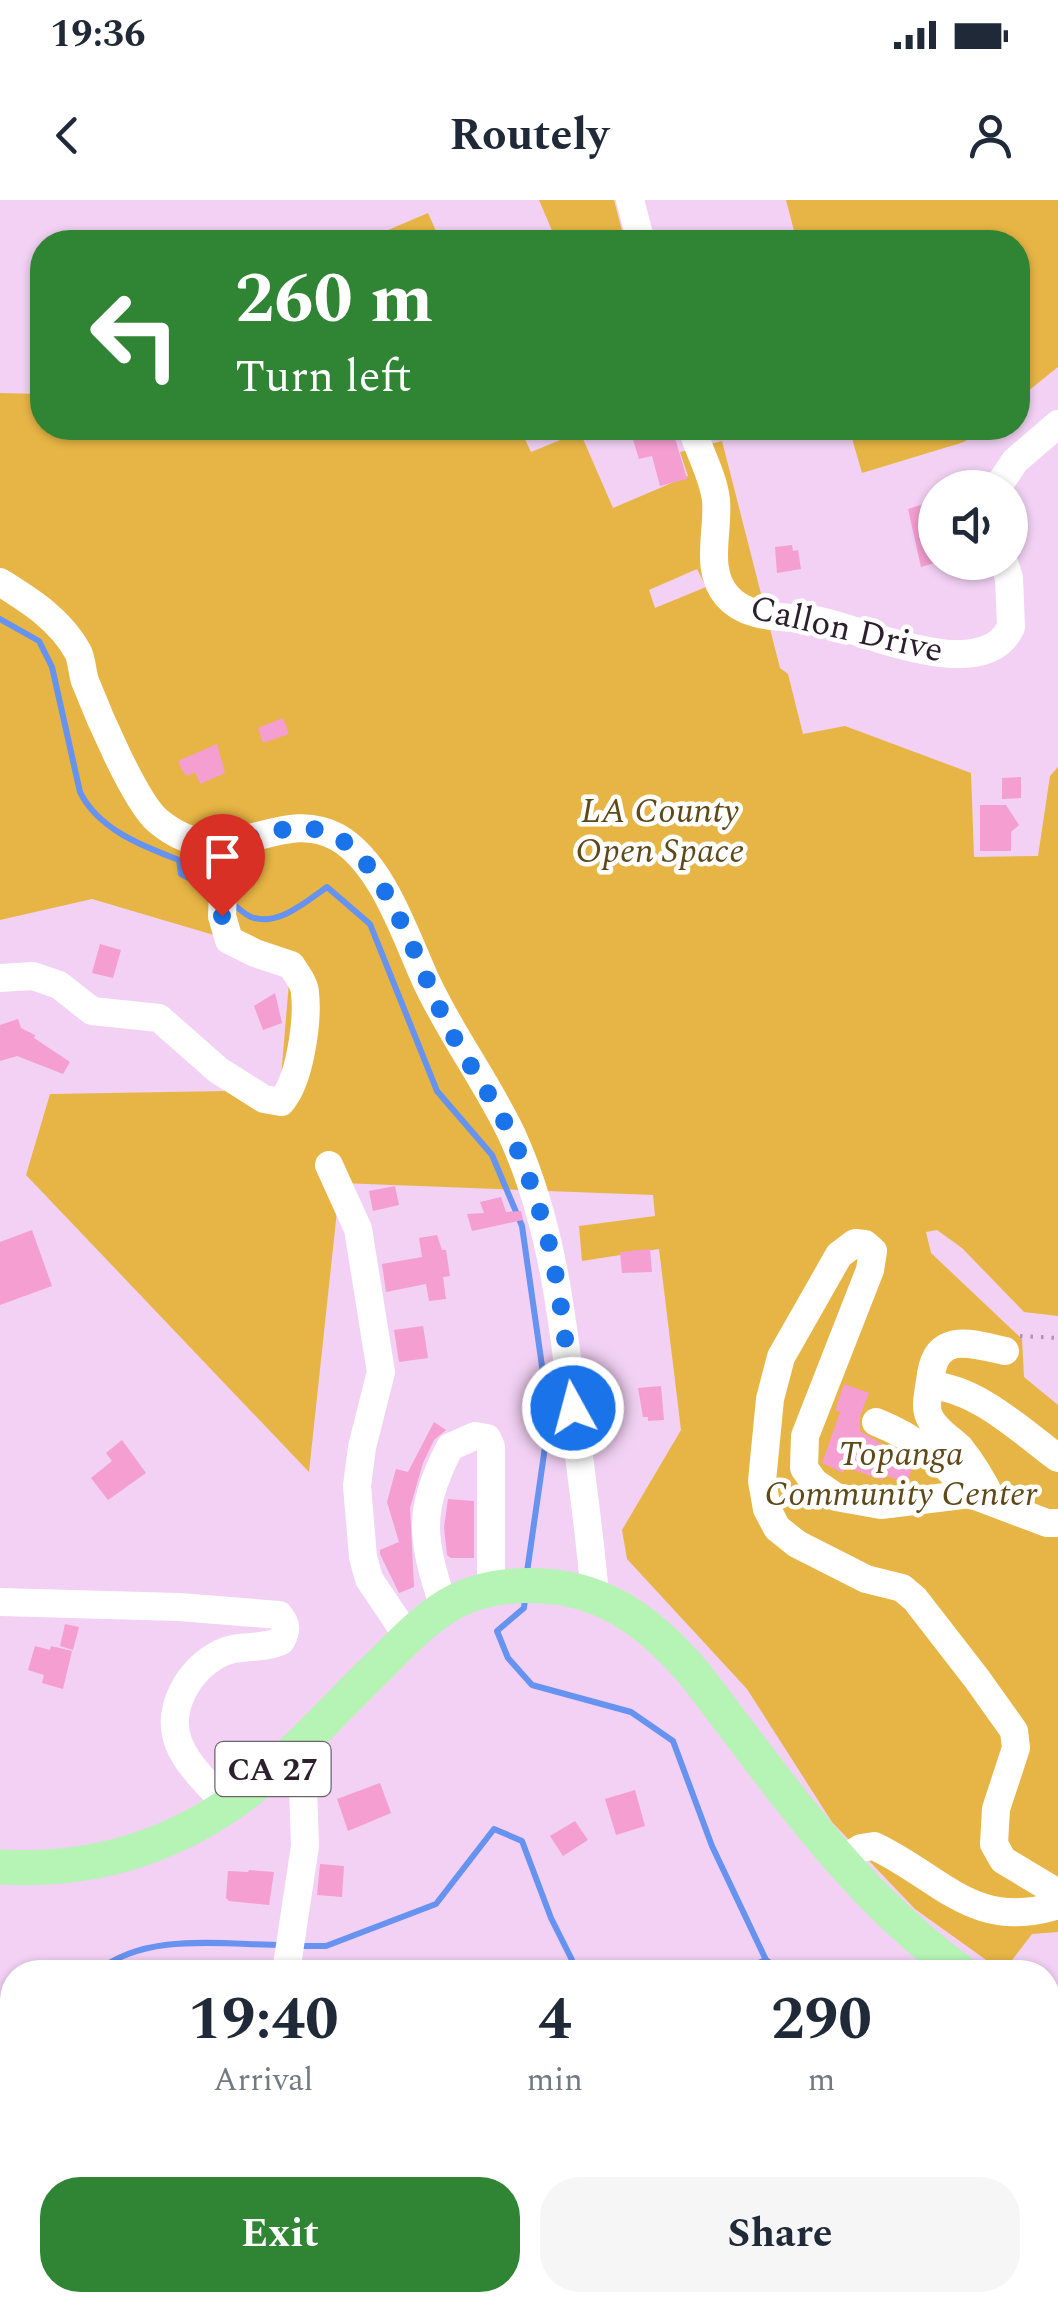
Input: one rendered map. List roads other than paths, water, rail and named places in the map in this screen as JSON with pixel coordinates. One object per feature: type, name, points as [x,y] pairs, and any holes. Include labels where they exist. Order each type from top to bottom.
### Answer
[{"type":"main road","name":"CA 27","points":[[0,1867],[68,1867],[118,1858],[186,1830],[227,1806],[282,1760],[408,1637],[444,1608],[497,1588],[542,1586],[595,1596],[617,1605],[685,1662],[840,1862],[888,1913],[945,1960]]},
{"type":"street","points":[[630,200],[638,230]]},
{"type":"street","points":[[1009,470],[1058,424]]},
{"type":"street","name":"Callon Drive","points":[[696,440],[716,497],[716,578],[730,600],[742,608],[821,622],[918,651],[978,652],[994,646],[1011,626],[1009,580]]},
{"type":"street","points":[[0,582],[46,610],[78,653],[84,680],[137,798],[158,821],[189,840],[226,845],[310,826],[338,838],[357,853],[386,892],[450,1030],[512,1135],[544,1228],[560,1302],[595,1596]]},
{"type":"street","points":[[0,978],[33,976],[59,985],[92,1011],[159,1018],[218,1070],[264,1099],[281,1102],[291,1091],[299,1068],[306,990],[290,965],[229,940],[222,916],[226,845]]},
{"type":"street","points":[[330,1165],[358,1229],[381,1372],[362,1446],[357,1486],[363,1557],[368,1580],[408,1637]]},
{"type":"street","points":[[982,1498],[881,1505],[836,1497],[814,1482],[804,1468],[805,1436],[870,1270],[873,1251],[865,1244],[855,1243],[839,1254],[781,1357],[770,1399],[762,1481],[767,1508],[777,1528],[798,1544],[866,1578],[902,1588],[915,1599],[977,1679],[1014,1731],[1016,1748],[996,1809],[994,1844],[1002,1860],[1058,1893]]},
{"type":"street","points":[[982,1498],[960,1448],[928,1412],[933,1358],[955,1344],[1006,1352]]},
{"type":"street","points":[[930,1384],[947,1386],[974,1398],[1058,1458]]},
{"type":"street","points":[[876,1422],[932,1452],[982,1498],[1047,1523],[1058,1523]]},
{"type":"street","points":[[444,1608],[426,1553],[428,1496],[450,1447],[476,1436],[488,1438],[492,1447],[497,1588]]},
{"type":"street","points":[[0,1602],[179,1607],[279,1615],[286,1631],[281,1641],[220,1653],[197,1670],[179,1699],[176,1716],[180,1746],[227,1806]]},
{"type":"street","points":[[282,1760],[303,1788],[305,1846],[288,1960]]},
{"type":"street","points":[[840,1862],[861,1848],[874,1846],[961,1900],[986,1910],[1017,1914],[1058,1904]]},
{"type":"waterway","points":[[0,619],[39,641],[52,667],[80,792],[88,805],[122,835],[179,860],[181,874],[216,892]]},
{"type":"waterway","points":[[230,902],[251,917],[271,918],[292,911],[327,887],[370,924],[437,1091],[492,1155],[522,1226],[543,1373],[546,1440],[527,1572]]},
{"type":"waterway","points":[[525,1599],[524,1608],[497,1631],[508,1658],[532,1685],[631,1712],[673,1741],[712,1846],[766,1960]]},
{"type":"waterway","points":[[297,1946],[326,1946],[436,1904],[494,1829],[522,1841],[551,1918],[572,1960]]},
{"type":"waterway","points":[[115,1960],[162,1945],[284,1945]]},
{"type":"park label","name":"LA County Open Space","points":[[660,830]]},
{"type":"park label","name":"Topanga Community Center","points":[[901,1473]]}]
